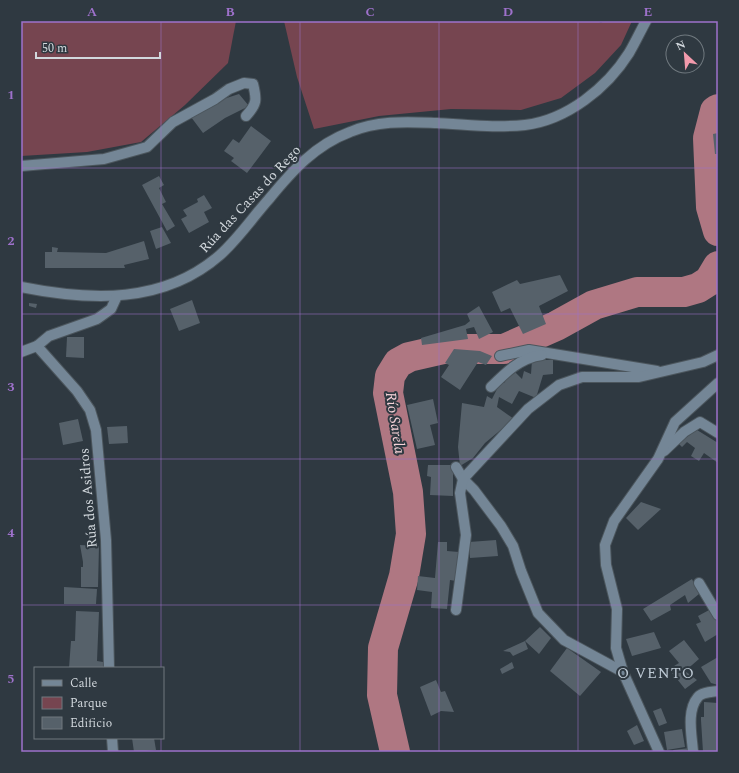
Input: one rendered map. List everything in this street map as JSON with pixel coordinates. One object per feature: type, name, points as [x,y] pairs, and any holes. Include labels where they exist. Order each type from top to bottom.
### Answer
[{"type":"street","name":"Rúa das Casas do Rego","points":[[21,287],[81,296],[117,296],[170,286],[189,277],[223,253],[299,164],[315,151],[349,132],[382,122],[502,126],[527,125],[560,114],[578,104],[600,88],[628,54],[646,21]]},
{"type":"street","points":[[21,166],[104,159],[147,147],[173,122],[215,99],[229,89],[244,83],[253,84],[257,98],[253,109],[246,116]]},
{"type":"street","points":[[21,352],[37,346],[49,336],[97,318],[111,309],[117,296]]},
{"type":"street","name":"Rúa dos Asidros","points":[[37,346],[77,391],[90,410],[96,430],[106,540],[109,667]]},
{"type":"street","points":[[500,356],[529,350],[663,372]]},
{"type":"street","points":[[491,387],[511,368],[532,356],[550,354]]},
{"type":"street","points":[[456,610],[466,535],[460,493],[463,480],[528,409],[559,385],[582,377],[639,377],[703,362],[718,355]]},
{"type":"street","points":[[659,752],[623,672],[616,648],[617,609],[606,565],[605,545],[614,521],[661,453],[675,422],[718,383]]},
{"type":"street","points":[[661,453],[684,432],[700,422],[718,433]]},
{"type":"street","points":[[456,466],[463,480],[474,490],[502,526],[513,546],[521,571],[538,613],[564,640],[623,672]]},
{"type":"street","points":[[699,583],[718,615]]},
{"type":"street","points":[[693,752],[691,711],[698,696],[705,693],[718,691]]},
{"type":"street","points":[[112,739],[113,752]]},
{"type":"green space","points":[[21,21],[236,21],[228,63],[185,105],[141,142],[87,152],[21,156]]},
{"type":"green space","points":[[284,21],[597,21],[601,23],[604,21],[632,21],[621,45],[595,73],[561,98],[521,110],[451,109],[379,116],[314,129],[297,77]]},
{"type":"building","points":[[239,94],[249,106],[225,118],[203,133],[191,117],[211,103]]},
{"type":"building","points":[[251,126],[271,141],[247,173],[231,161],[234,158],[224,151],[233,139],[239,143]]},
{"type":"building","points":[[718,133],[718,154],[715,154],[713,134]]},
{"type":"building","points":[[159,176],[164,185],[159,188],[166,202],[162,204],[175,226],[167,231],[142,185]]},
{"type":"building","points":[[204,195],[212,208],[204,212],[209,222],[189,233],[181,219],[187,216],[183,210],[198,202],[197,199]]},
{"type":"building","points":[[162,227],[171,243],[156,249],[150,231]]},
{"type":"building","points":[[144,241],[149,259],[124,265],[125,268],[45,268],[45,252],[52,252],[52,247],[58,248],[57,252],[106,253]]},
{"type":"building","points":[[560,275],[568,291],[539,306],[546,324],[523,334],[510,308],[501,312],[492,292],[517,280],[520,284]]},
{"type":"building","points":[[192,300],[200,323],[179,331],[170,309]]},
{"type":"building","points":[[29,303],[37,304],[36,308],[29,306]]},
{"type":"building","points":[[479,306],[493,332],[479,339],[474,327],[466,329],[468,339],[422,345],[421,338],[465,325],[470,321],[467,314]]},
{"type":"building","points":[[67,337],[84,337],[84,358],[66,357]]},
{"type":"building","points":[[454,349],[480,351],[492,356],[486,365],[478,362],[460,390],[441,377],[449,365],[445,363]]},
{"type":"building","points":[[532,360],[553,360],[553,374],[543,375],[536,398],[519,391],[512,404],[499,397],[497,407],[514,419],[485,443],[473,458],[460,466],[458,447],[462,403],[484,407],[487,396],[492,399],[500,383],[504,383],[513,370],[522,379],[524,371],[531,374]]},
{"type":"building","points":[[433,399],[438,423],[430,425],[435,445],[417,449],[407,405]]},
{"type":"building","points":[[78,419],[83,441],[63,445],[59,423]]},
{"type":"building","points":[[127,426],[128,443],[109,444],[107,427]]},
{"type":"building","points":[[697,430],[718,443],[718,463],[704,453],[699,461],[691,456],[695,448],[687,442],[682,447],[678,443]]},
{"type":"building","points":[[428,465],[453,465],[453,496],[430,495],[431,477],[427,476]]},
{"type":"building","points":[[641,502],[661,509],[638,530],[626,518]]},
{"type":"building","points":[[496,540],[498,556],[470,558],[469,542]]},
{"type":"building","points":[[438,542],[447,542],[447,551],[459,552],[456,581],[450,580],[447,609],[431,608],[432,592],[417,590],[418,576],[435,578]]},
{"type":"building","points":[[80,545],[99,546],[98,587],[81,587],[81,567],[83,567],[83,562]]},
{"type":"building","points":[[692,579],[699,594],[688,603],[685,595],[670,605],[671,610],[651,621],[643,609]]},
{"type":"building","points":[[64,587],[97,589],[96,604],[64,604]]},
{"type":"building","points":[[711,609],[718,621],[718,634],[705,642],[696,624],[701,622],[698,616]]},
{"type":"building","points":[[76,611],[99,612],[97,661],[103,662],[103,667],[69,667],[71,641],[75,641]]},
{"type":"building","points":[[540,627],[551,638],[539,654],[525,641]]},
{"type":"building","points":[[654,632],[661,648],[632,656],[626,639]]},
{"type":"building","points":[[684,640],[699,659],[685,671],[697,680],[685,689],[669,669],[679,663],[669,651]]},
{"type":"building","points":[[525,641],[528,649],[513,656],[510,652],[503,651]]},
{"type":"building","points":[[567,648],[601,672],[580,696],[550,671]]},
{"type":"building","points":[[718,657],[718,685],[711,683],[701,667]]},
{"type":"building","points":[[512,662],[514,668],[502,674],[500,669]]},
{"type":"building","points":[[436,680],[441,692],[445,691],[454,712],[441,711],[431,716],[420,687]]},
{"type":"building","points":[[704,702],[718,703],[718,752],[703,752],[701,717],[704,717]]},
{"type":"building","points":[[661,708],[667,723],[659,726],[653,711]]},
{"type":"building","points":[[637,725],[644,741],[634,745],[627,731]]},
{"type":"building","points":[[682,729],[685,747],[667,750],[664,732]]},
{"type":"building","points":[[132,739],[154,739],[156,750],[134,752]]},
{"type":"building","points":[[690,748],[690,752],[674,752],[673,750]]},
{"type":"waterway","name":"Río Sarela","points":[[718,109],[715,111],[708,138],[711,207],[718,231]]},
{"type":"waterway","name":"Río Sarela","points":[[395,752],[382,695],[383,648],[404,576],[411,534],[408,492],[388,393],[390,376],[398,363],[409,357],[444,349],[504,349],[556,326],[594,305],[637,292],[684,292],[698,288],[709,281],[718,266]]},
{"type":"district","name":"O VENTO","points":[[656,673]]}]
